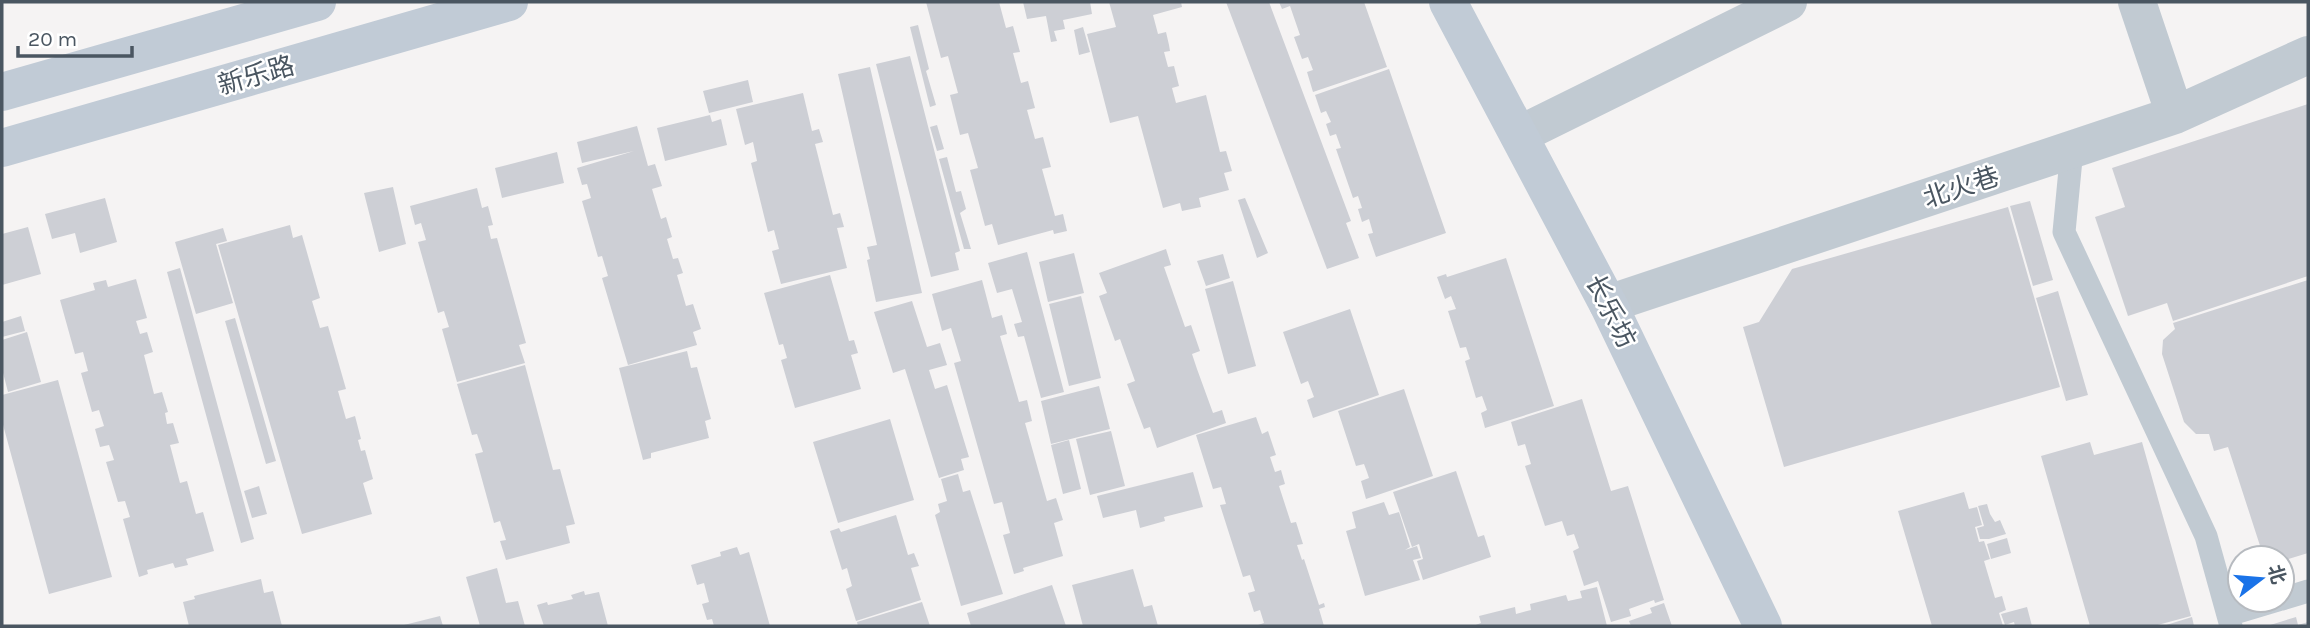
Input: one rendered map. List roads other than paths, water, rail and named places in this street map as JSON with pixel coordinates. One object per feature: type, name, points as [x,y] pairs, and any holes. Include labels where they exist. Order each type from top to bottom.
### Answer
[{"type":"main road","name":"新乐路","points":[[2,92],[317,2]]},
{"type":"main road","name":"新乐路","points":[[2,148],[509,2]]},
{"type":"main road","name":"长乐坊","points":[[1448,2],[1608,304],[1763,626]]},
{"type":"street","points":[[1519,135],[1788,2]]},
{"type":"street","points":[[2137,2],[2175,115]]},
{"type":"street","name":"北火巷","points":[[1608,304],[2175,115],[2308,55]]},
{"type":"lane","points":[[2072,149],[2064,232],[2206,536],[2230,621]]}]
